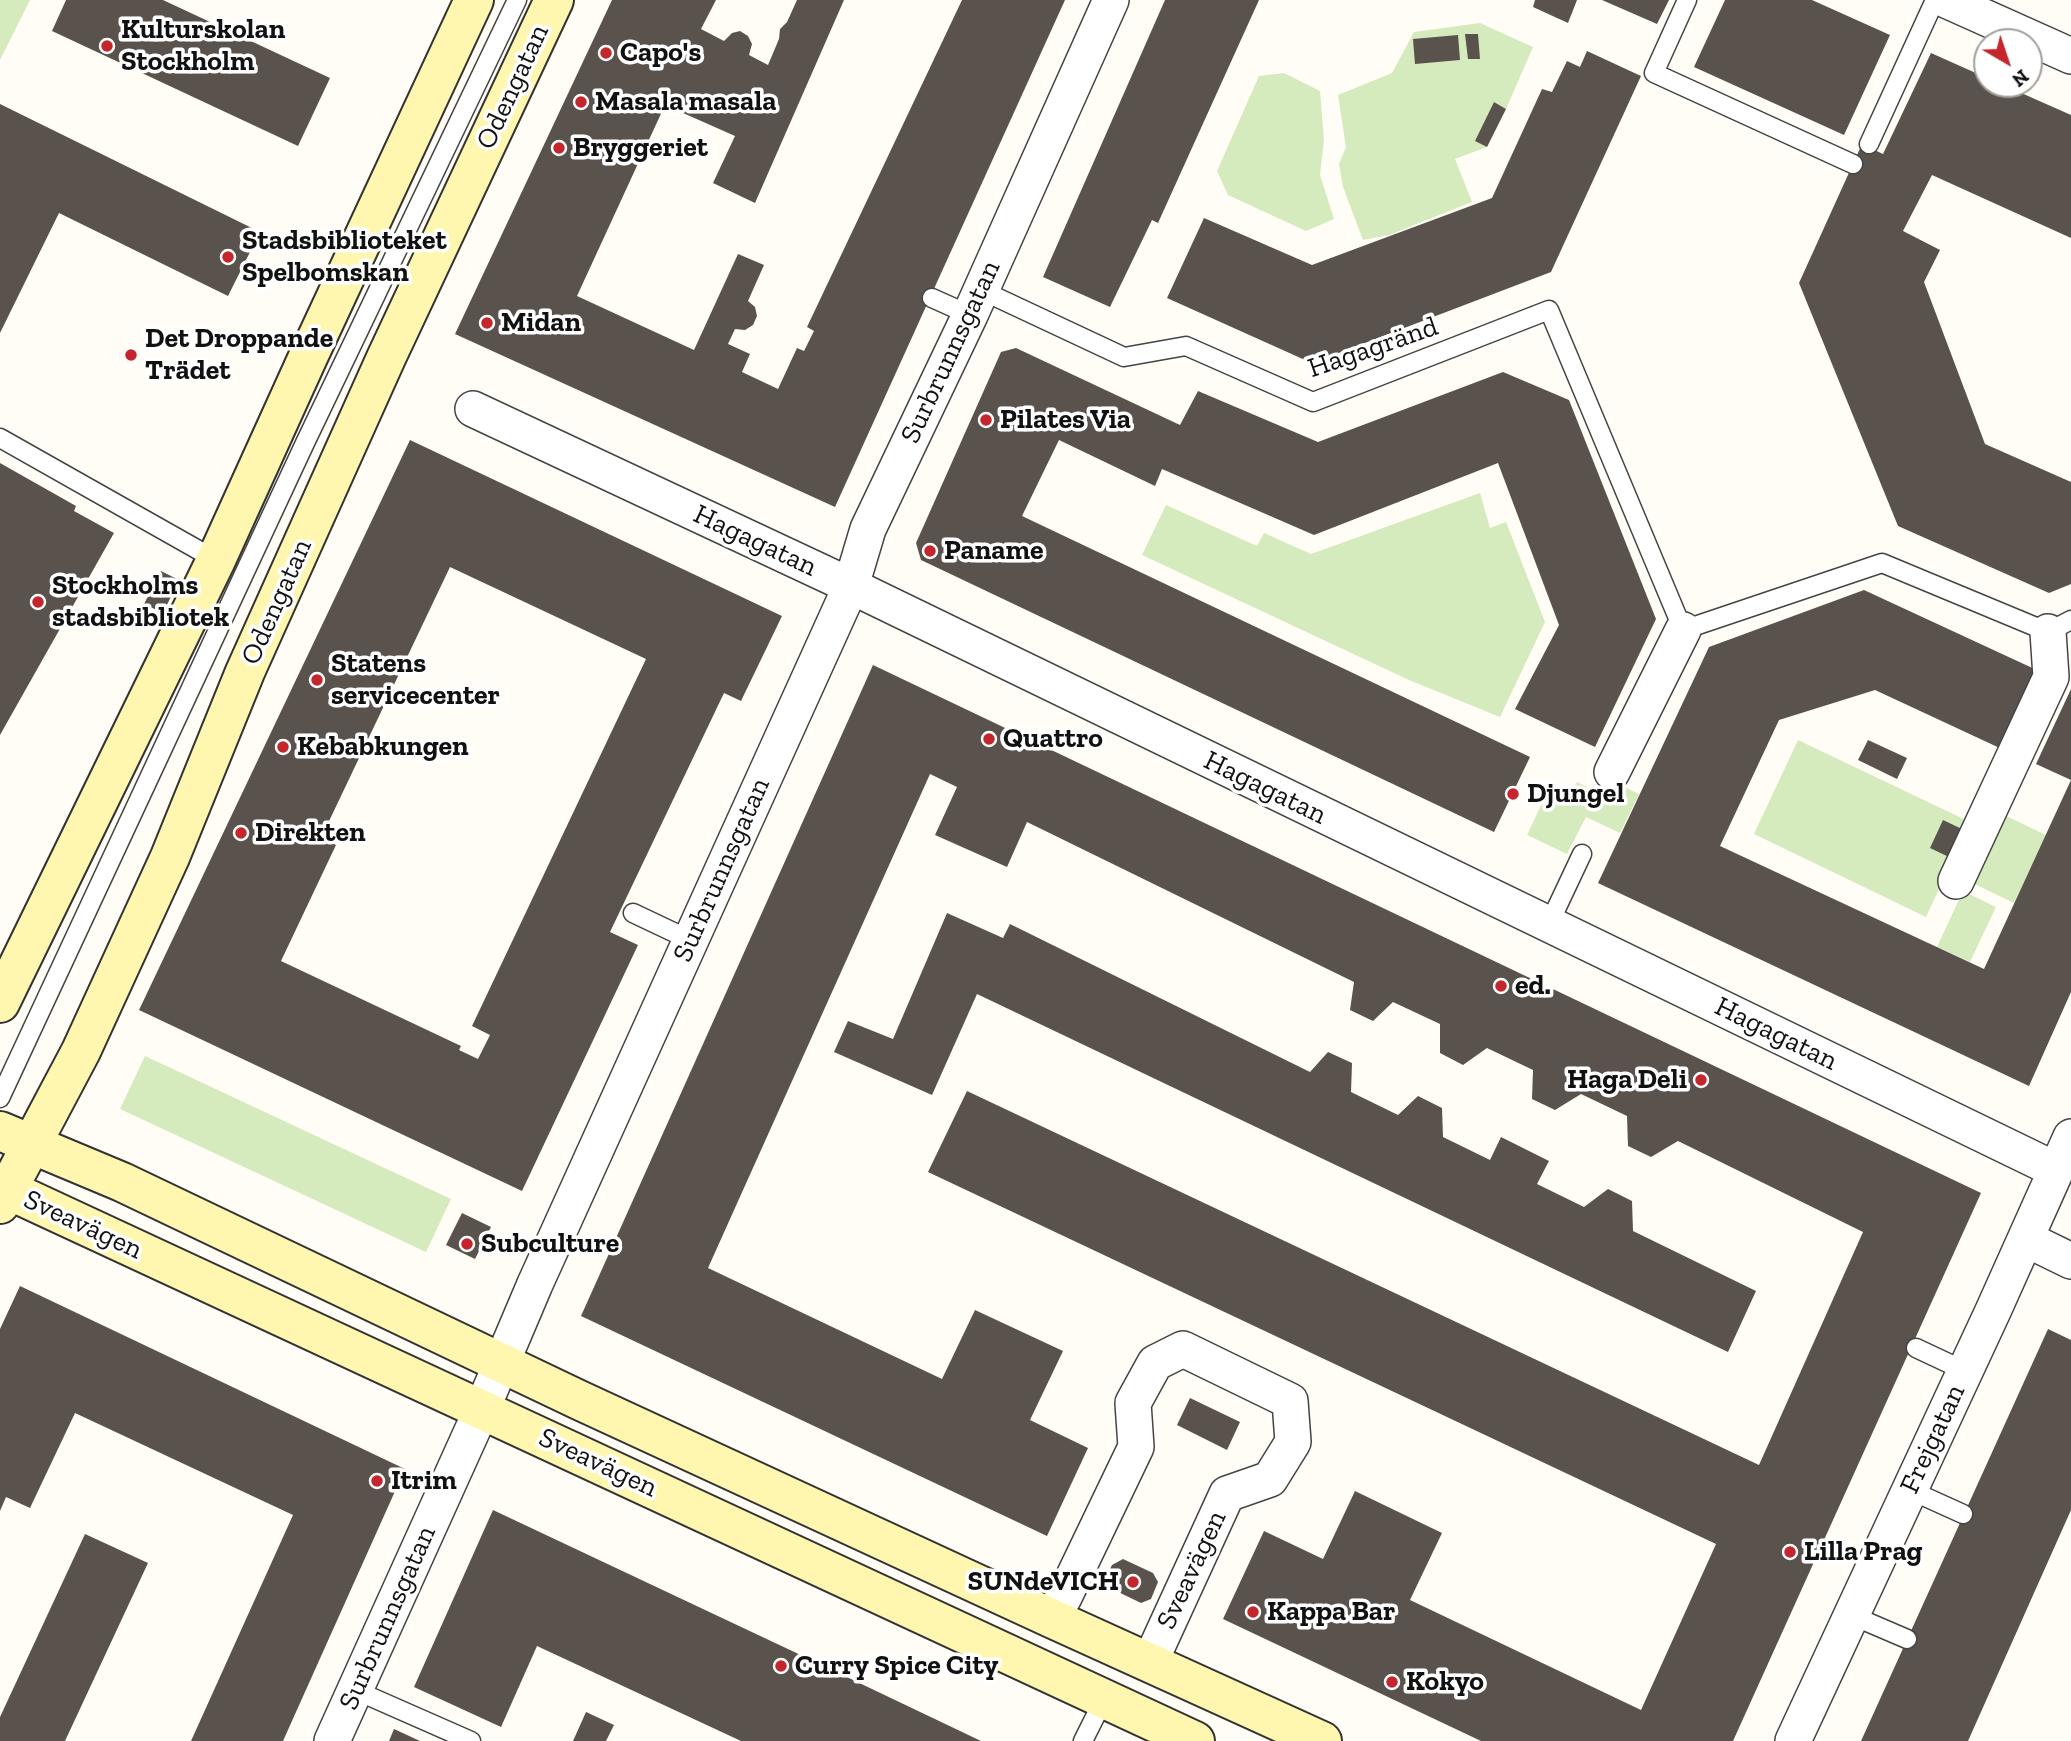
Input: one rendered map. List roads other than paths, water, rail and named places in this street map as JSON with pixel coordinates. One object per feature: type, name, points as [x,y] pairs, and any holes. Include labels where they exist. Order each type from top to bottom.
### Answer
[{"type":"main road","points":[[0,1003],[216,560],[474,0]]},
{"type":"main road","name":"Odengatan","points":[[3,1193],[16,1137],[81,1051],[170,858],[262,635],[386,358],[554,0]]},
{"type":"main road","name":"Sveavägen","points":[[16,1137],[122,1182],[502,1364],[1322,1741]]},
{"type":"main road","name":"Sveavägen","points":[[3,1193],[482,1409],[1195,1741]]},
{"type":"street","name":"Surbrunnsgatan","points":[[332,1741],[502,1364],[535,1284],[851,586],[868,529],[976,302],[1111,0]]},
{"type":"street","points":[[1946,0],[2071,56]]},
{"type":"street","name":"Hagagatan","points":[[473,409],[851,586],[2056,1170]]},
{"type":"street","points":[[1956,881],[2051,677],[2059,626]]},
{"type":"street","points":[[1612,772],[1683,631]]},
{"type":"street","name":"Frejgatan","points":[[1793,1741],[2071,1137]]},
{"type":"street","points":[[2025,1239],[2071,1261]]},
{"type":"street","name":"Sveavägen","points":[[1051,1618],[1069,1587],[1136,1447],[1133,1403],[1155,1363],[1182,1349],[1290,1401],[1293,1442],[1270,1479],[1227,1494],[1150,1662]]},
{"type":"lane","name":"Odengatan","points":[[0,1098],[309,433],[517,0]]},
{"type":"lane","points":[[1687,0],[1654,73],[1853,164]]},
{"type":"lane","points":[[1869,145],[1935,0]]},
{"type":"lane","name":"Hagagränd","points":[[932,298],[976,302],[1124,357],[1186,346],[1313,402],[1549,310],[1683,631]]},
{"type":"lane","points":[[0,438],[216,560]]},
{"type":"lane","points":[[1683,631],[1882,563],[2059,626]]},
{"type":"lane","points":[[1549,924],[1582,854]]},
{"type":"lane","points":[[633,913],[690,940]]},
{"type":"lane","points":[[1916,1348],[1965,1371]]},
{"type":"lane","points":[[1910,1490],[1963,1514]]},
{"type":"lane","points":[[1851,1615],[1907,1639]]},
{"type":"lane","points":[[355,1690],[471,1741]]},
{"type":"lane","points":[[1083,1741],[1104,1698]]},
{"type":"place","name":"Kulturskolan Stockholm","points":[[107,46]]},
{"type":"place","name":"Capo's","points":[[606,53]]},
{"type":"place","name":"Masala masala","points":[[581,102]]},
{"type":"place","name":"Bryggeriet","points":[[559,148]]},
{"type":"place","name":"Stadsbiblioteket Spelbomskan","points":[[228,257]]},
{"type":"place","name":"Midan","points":[[487,323]]},
{"type":"place","name":"Det Droppande Trädet","points":[[131,355]]},
{"type":"place","name":"Pilates Via","points":[[986,420]]},
{"type":"place","name":"Paname","points":[[930,551]]},
{"type":"place","name":"Stockholms stadsbibliotek","points":[[38,602]]},
{"type":"place","name":"Statens servicecenter","points":[[317,680]]},
{"type":"place","name":"Quattro","points":[[989,739]]},
{"type":"place","name":"Kebabkungen","points":[[283,747]]},
{"type":"place","name":"Djungel","points":[[1513,794]]},
{"type":"place","name":"Direkten","points":[[241,833]]},
{"type":"place","name":"ed.","points":[[1501,986]]},
{"type":"place","name":"Haga Deli","points":[[1701,1080]]},
{"type":"place","name":"Subculture","points":[[467,1244]]},
{"type":"place","name":"Itrim","points":[[377,1481]]},
{"type":"place","name":"Lilla Prag","points":[[1790,1552]]},
{"type":"place","name":"SUNdeVICH","points":[[1133,1582]]},
{"type":"place","name":"Kappa Bar","points":[[1253,1612]]},
{"type":"place","name":"Curry Spice City","points":[[781,1666]]},
{"type":"place","name":"Kokyo","points":[[1392,1682]]}]
